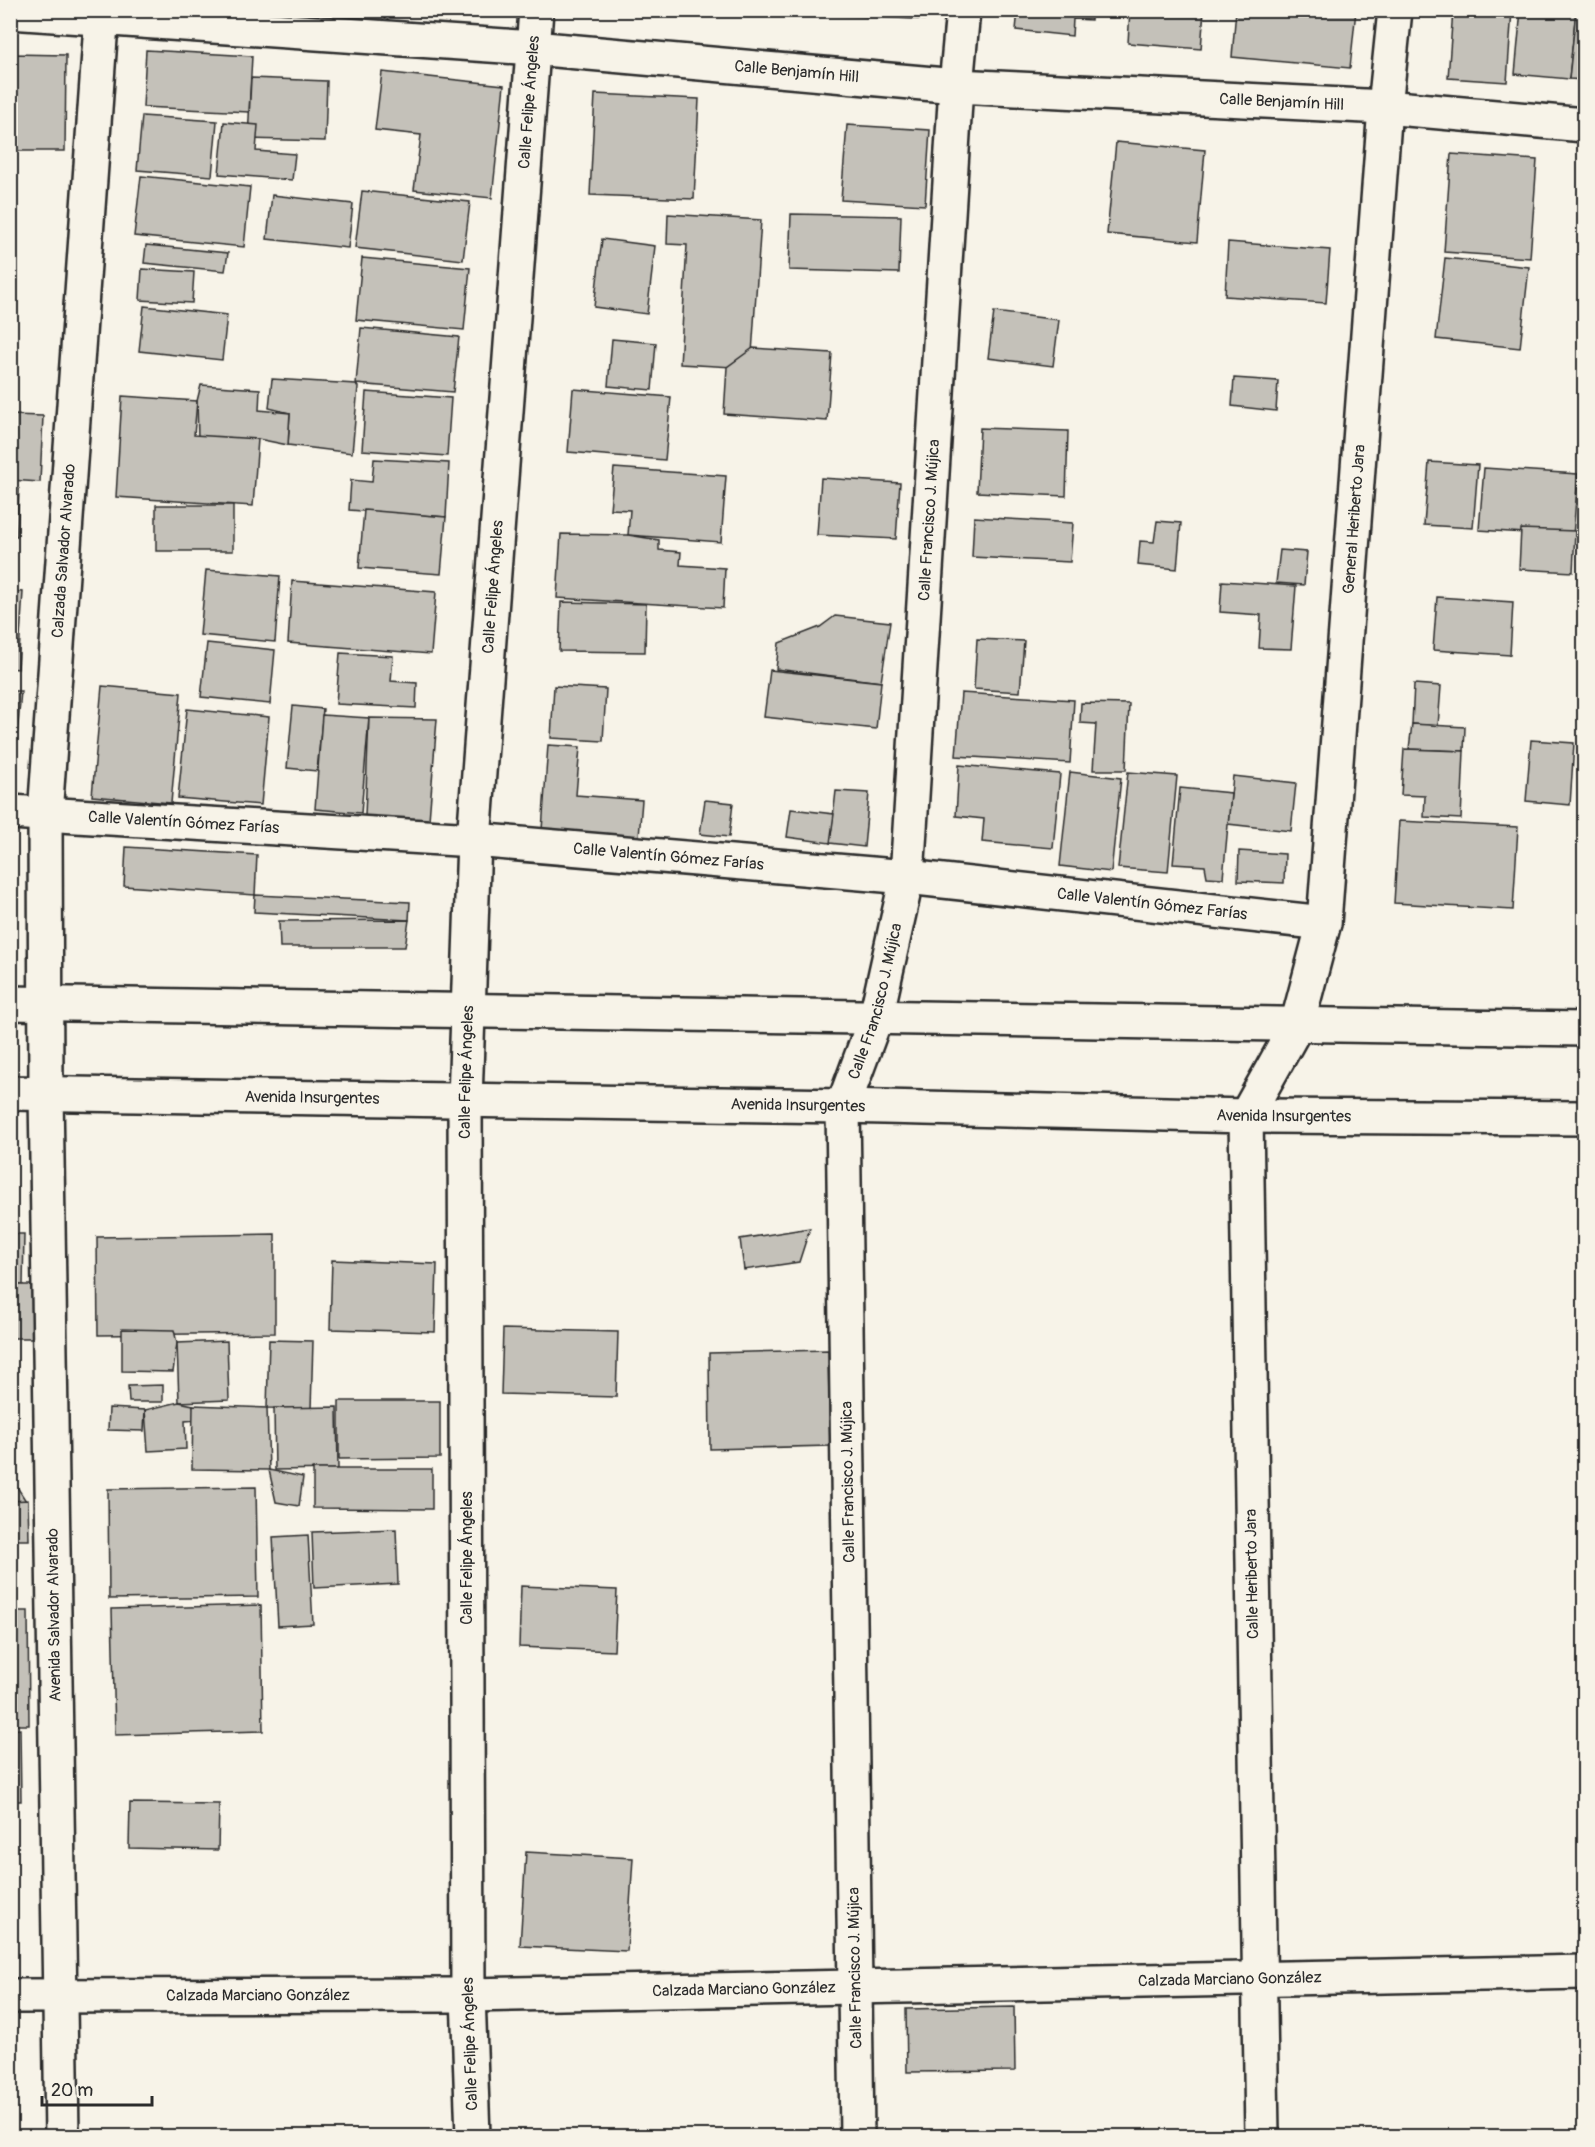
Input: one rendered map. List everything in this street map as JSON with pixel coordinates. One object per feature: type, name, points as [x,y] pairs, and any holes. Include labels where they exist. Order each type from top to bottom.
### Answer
[{"type":"street","name":"Calle Felipe Ángeles","points":[[473,2136],[468,1995],[465,1100],[474,840],[536,10]]},
{"type":"street","name":"Calle Francisco J. Mújica","points":[[857,2136],[843,1106],[876,1017],[907,877],[956,86],[963,10]]},
{"type":"street","name":"General Heriberto Jara","points":[[1297,1025],[1324,923],[1384,107],[1395,10]]},
{"type":"street","name":"Calle Benjamín Hill","points":[[10,12],[102,14],[533,48],[956,86],[1384,107],[1584,125]]},
{"type":"street","name":"Calzada Salvador Alvarado","points":[[46,1093],[45,815],[102,14]]},
{"type":"street","name":"Calle Valentín Gómez Farías","points":[[10,812],[474,840],[907,877],[1324,923]]},
{"type":"street","points":[[10,1003],[1584,1029]]},
{"type":"street","points":[[1246,1116],[1297,1025]]},
{"type":"street","name":"Avenida Insurgentes","points":[[10,1093],[843,1106],[1246,1116],[1584,1118]]},
{"type":"street","name":"Avenida Salvador Alvarado","points":[[46,1093],[62,2136]]},
{"type":"street","name":"Calle Heriberto Jara","points":[[1246,1116],[1262,2136]]},
{"type":"street","name":"Calzada Marciano González","points":[[10,1996],[468,1995],[1584,1972]]},
{"type":"building","points":[[816,10],[934,10],[933,20],[816,14]]},
{"type":"building","points":[[1018,10],[1092,10],[1091,20],[1073,19],[1072,36],[1016,30]]},
{"type":"building","points":[[1130,10],[1204,10],[1201,49],[1128,43]]},
{"type":"building","points":[[1236,10],[1356,10],[1350,68],[1232,57]]},
{"type":"building","points":[[1453,10],[1512,10],[1507,82],[1448,78]]},
{"type":"building","points":[[1521,10],[1576,10],[1569,79],[1515,74]]},
{"type":"building","points":[[1576,10],[1584,10],[1584,80],[1569,79]]},
{"type":"building","points":[[146,50],[252,56],[249,112],[143,107]]},
{"type":"building","points":[[10,54],[66,55],[65,151],[10,151]]},
{"type":"building","points":[[382,72],[504,85],[492,198],[414,190],[421,135],[375,130]]},
{"type":"building","points":[[251,78],[327,81],[325,141],[248,139]]},
{"type":"building","points":[[595,94],[699,99],[694,199],[590,195]]},
{"type":"building","points":[[142,116],[217,121],[212,176],[137,170]]},
{"type":"building","points":[[224,122],[258,125],[256,151],[295,154],[292,180],[219,174]]},
{"type":"building","points":[[847,125],[930,130],[925,205],[841,200]]},
{"type":"building","points":[[1116,142],[1205,150],[1197,242],[1107,234]]},
{"type":"building","points":[[1451,154],[1537,160],[1530,258],[1444,252]]},
{"type":"building","points":[[141,176],[250,187],[244,247],[134,236]]},
{"type":"building","points":[[362,191],[470,202],[463,260],[355,248]]},
{"type":"building","points":[[272,195],[353,204],[348,248],[267,239]]},
{"type":"building","points":[[668,214],[761,220],[751,368],[680,364],[687,245],[667,244]]},
{"type":"building","points":[[791,214],[901,216],[899,273],[789,270]]},
{"type":"building","points":[[602,239],[655,246],[647,314],[594,307]]},
{"type":"building","points":[[1228,242],[1330,250],[1326,303],[1225,296]]},
{"type":"building","points":[[146,245],[228,253],[225,271],[144,263]]},
{"type":"building","points":[[362,258],[470,268],[464,330],[356,320]]},
{"type":"building","points":[[1445,258],[1529,267],[1520,348],[1436,339]]},
{"type":"building","points":[[142,269],[194,272],[192,303],[140,300]]},
{"type":"building","points":[[144,306],[227,315],[222,360],[139,351]]},
{"type":"building","points":[[994,312],[1059,320],[1053,366],[988,358]]},
{"type":"building","points":[[361,328],[459,337],[453,392],[356,384]]},
{"type":"building","points":[[612,339],[656,343],[652,390],[608,386]]},
{"type":"building","points":[[753,348],[832,353],[827,421],[724,414],[727,367]]},
{"type":"building","points":[[1234,378],[1278,381],[1276,411],[1232,406]]},
{"type":"building","points":[[272,379],[356,384],[358,387],[352,453],[288,445],[290,413],[269,408]]},
{"type":"building","points":[[201,385],[260,389],[259,410],[290,413],[288,445],[258,439],[198,438],[197,401]]},
{"type":"building","points":[[573,389],[671,397],[665,460],[568,452]]},
{"type":"building","points":[[366,392],[451,398],[447,456],[362,450]]},
{"type":"building","points":[[122,396],[197,401],[194,435],[258,439],[253,506],[116,497]]},
{"type":"building","points":[[10,415],[43,416],[40,482],[10,480]]},
{"type":"building","points":[[980,428],[1068,431],[1066,496],[977,492]]},
{"type":"building","points":[[374,459],[449,463],[446,517],[349,510],[351,480],[372,482]]},
{"type":"building","points":[[1429,462],[1478,465],[1473,528],[1424,525]]},
{"type":"building","points":[[614,468],[726,476],[721,542],[628,535],[630,510],[610,509]]},
{"type":"building","points":[[1484,468],[1578,474],[1573,536],[1479,530]]},
{"type":"building","points":[[821,478],[900,483],[896,539],[817,535]]},
{"type":"building","points":[[10,489],[19,489],[17,536],[10,536]]},
{"type":"building","points":[[156,505],[233,505],[233,551],[156,551]]},
{"type":"building","points":[[364,510],[446,517],[441,574],[359,568]]},
{"type":"building","points":[[974,517],[1073,523],[1070,562],[972,557]]},
{"type":"building","points":[[1157,521],[1181,523],[1177,569],[1138,565],[1140,541],[1154,542]]},
{"type":"building","points":[[1521,529],[1575,531],[1573,572],[1519,569]]},
{"type":"building","points":[[561,534],[628,535],[659,540],[659,550],[681,552],[680,565],[725,568],[723,608],[557,598]]},
{"type":"building","points":[[1280,550],[1307,552],[1304,585],[1276,583]]},
{"type":"building","points":[[206,570],[280,576],[275,642],[200,635]]},
{"type":"building","points":[[292,581],[436,592],[431,654],[288,643]]},
{"type":"building","points":[[1222,581],[1296,586],[1291,649],[1259,648],[1261,615],[1220,612]]},
{"type":"building","points":[[10,591],[23,592],[18,669],[10,668]]},
{"type":"building","points":[[1437,597],[1513,602],[1510,655],[1433,650]]},
{"type":"building","points":[[561,602],[646,604],[645,652],[559,651]]},
{"type":"building","points":[[835,616],[890,622],[881,682],[776,669],[779,643],[820,627]]},
{"type":"building","points":[[977,639],[1024,641],[1020,692],[974,689]]},
{"type":"building","points":[[207,643],[275,650],[270,704],[201,697]]},
{"type":"building","points":[[340,653],[393,656],[391,681],[417,683],[416,708],[336,704]]},
{"type":"building","points":[[770,670],[881,682],[876,729],[764,717]]},
{"type":"building","points":[[1414,684],[1441,686],[1438,726],[1412,724]]},
{"type":"building","points":[[102,686],[181,693],[171,803],[92,796]]},
{"type":"building","points":[[554,686],[606,689],[603,741],[551,738]]},
{"type":"building","points":[[10,691],[21,691],[13,782],[10,782]]},
{"type":"building","points":[[961,693],[1074,700],[1070,763],[956,756]]},
{"type":"building","points":[[1081,703],[1129,704],[1126,770],[1093,770],[1096,724],[1080,723]]},
{"type":"building","points":[[293,706],[323,709],[317,771],[287,768]]},
{"type":"building","points":[[187,709],[269,717],[261,805],[178,798]]},
{"type":"building","points":[[322,715],[369,718],[361,813],[315,809]]},
{"type":"building","points":[[369,718],[437,719],[429,820],[365,816]]},
{"type":"building","points":[[1412,724],[1465,727],[1464,751],[1409,749]]},
{"type":"building","points":[[1531,740],[1574,743],[1570,805],[1526,801]]},
{"type":"building","points":[[548,745],[580,747],[576,795],[642,800],[639,837],[542,830]]},
{"type":"building","points":[[1404,749],[1464,751],[1461,819],[1424,817],[1425,796],[1401,795]]},
{"type":"building","points":[[959,765],[1060,774],[1053,848],[982,842],[984,819],[956,816]]},
{"type":"building","points":[[1070,772],[1121,778],[1111,872],[1060,866]]},
{"type":"building","points":[[1128,772],[1177,776],[1168,872],[1118,868]]},
{"type":"building","points":[[1233,776],[1296,783],[1291,831],[1228,824]]},
{"type":"building","points":[[1180,788],[1231,793],[1223,878],[1207,877],[1205,866],[1173,864]]},
{"type":"building","points":[[836,791],[869,793],[864,847],[830,843]]},
{"type":"building","points":[[705,800],[733,803],[729,837],[700,834]]},
{"type":"building","points":[[791,809],[834,814],[830,843],[787,837]]},
{"type":"building","points":[[1399,821],[1518,827],[1513,910],[1394,903]]},
{"type":"building","points":[[126,847],[257,855],[255,895],[124,886]]},
{"type":"building","points":[[1239,851],[1285,854],[1284,883],[1238,881]]},
{"type":"building","points":[[255,895],[410,902],[409,920],[254,912]]},
{"type":"building","points":[[409,920],[405,947],[280,947],[279,921]]},
{"type":"building","points":[[810,1228],[799,1262],[744,1270],[740,1239]]},
{"type":"building","points":[[10,1234],[24,1234],[23,1285],[10,1285]]},
{"type":"building","points":[[275,1234],[275,1333],[98,1335],[97,1237]]},
{"type":"building","points":[[332,1260],[437,1264],[435,1332],[330,1329]]},
{"type":"building","points":[[10,1285],[33,1285],[32,1338],[10,1338]]},
{"type":"building","points":[[122,1329],[174,1330],[177,1343],[173,1372],[122,1371]]},
{"type":"building","points":[[503,1329],[618,1332],[616,1397],[501,1394]]},
{"type":"building","points":[[269,1340],[313,1341],[311,1409],[267,1408]]},
{"type":"building","points":[[227,1341],[229,1400],[179,1402],[177,1343]]},
{"type":"building","points":[[828,1350],[830,1446],[710,1449],[709,1353]]},
{"type":"building","points":[[163,1385],[163,1402],[129,1402],[128,1386]]},
{"type":"building","points":[[339,1401],[440,1401],[440,1458],[339,1459]]},
{"type":"building","points":[[179,1402],[193,1405],[196,1420],[185,1421],[186,1449],[148,1451],[145,1410]]},
{"type":"building","points":[[193,1405],[267,1408],[269,1470],[192,1469]]},
{"type":"building","points":[[337,1407],[338,1469],[275,1470],[274,1408]]},
{"type":"building","points":[[109,1408],[145,1410],[144,1431],[108,1430]]},
{"type":"building","points":[[313,1469],[432,1469],[432,1509],[313,1508]]},
{"type":"building","points":[[269,1470],[303,1477],[299,1506],[276,1502]]},
{"type":"building","points":[[10,1476],[26,1501],[10,1501]]},
{"type":"building","points":[[256,1487],[258,1597],[109,1599],[108,1489]]},
{"type":"building","points":[[28,1500],[29,1540],[10,1540],[10,1501]]},
{"type":"building","points":[[396,1529],[398,1584],[314,1588],[312,1532]]},
{"type":"building","points":[[308,1535],[313,1624],[278,1626],[273,1537]]},
{"type":"building","points":[[521,1586],[617,1590],[614,1651],[519,1647]]},
{"type":"building","points":[[261,1605],[263,1731],[115,1735],[112,1609]]},
{"type":"building","points":[[10,1611],[28,1611],[29,1725],[10,1725]]},
{"type":"building","points":[[20,1729],[21,1801],[10,1801],[10,1730]]},
{"type":"building","points":[[130,1803],[219,1804],[218,1850],[129,1848]]},
{"type":"building","points":[[526,1852],[633,1858],[627,1951],[520,1946]]},
{"type":"building","points":[[1014,2007],[1015,2071],[907,2072],[906,2009]]}]
